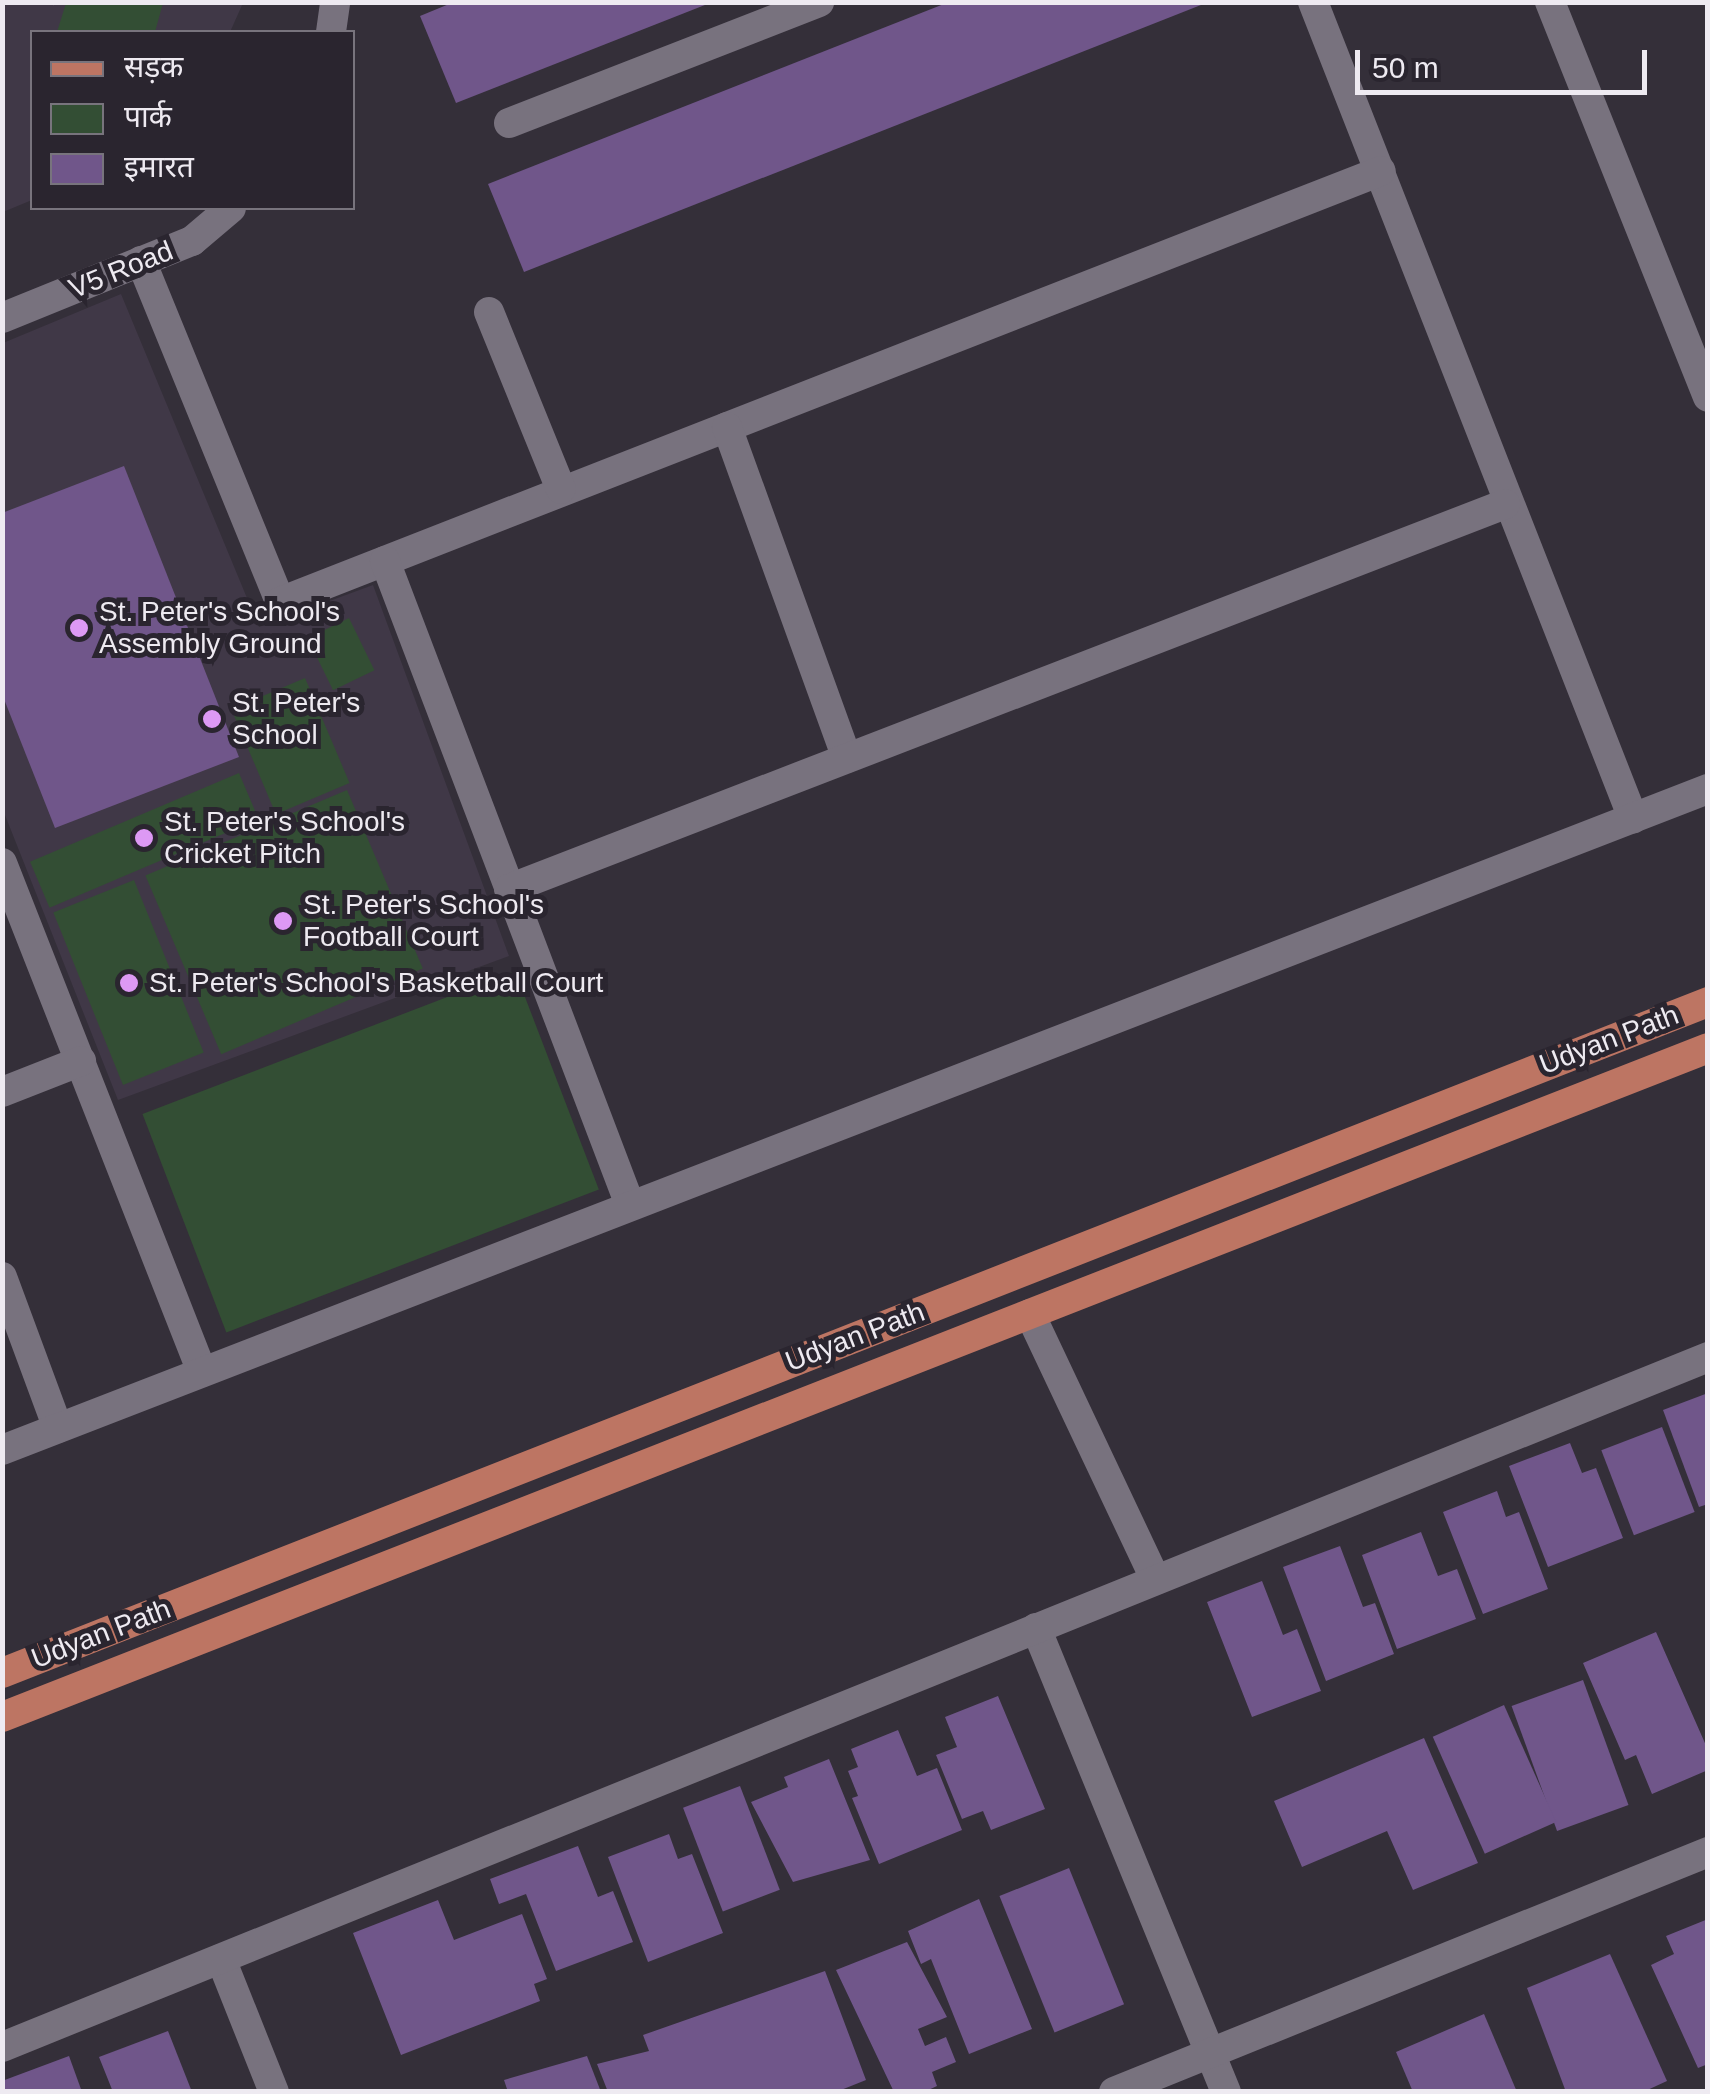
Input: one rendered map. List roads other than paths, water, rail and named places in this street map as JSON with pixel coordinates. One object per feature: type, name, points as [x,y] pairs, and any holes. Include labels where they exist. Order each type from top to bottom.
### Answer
[{"type":"main road","name":"Udyan Path","points":[[2,1672],[1708,1002]]},
{"type":"main road","name":"Udyan Path","points":[[2,1717],[1708,1048]]},
{"type":"street","points":[[331,30],[335,2]]},
{"type":"street","points":[[509,123],[819,2]]},
{"type":"street","points":[[1313,2],[1381,170],[1505,504],[1633,818]]},
{"type":"street","points":[[1550,2],[1708,397]]},
{"type":"street","points":[[142,261],[280,602],[1381,170]]},
{"type":"street","name":"V5 Road","points":[[2,318],[192,240],[230,210]]},
{"type":"street","points":[[490,312],[561,490]]},
{"type":"street","points":[[726,427],[848,758]]},
{"type":"street","points":[[509,889],[1505,504]]},
{"type":"street","points":[[385,561],[630,1205]]},
{"type":"street","points":[[2,1450],[1708,789]]},
{"type":"street","points":[[2,863],[202,1372]]},
{"type":"street","points":[[2,1092],[81,1061]]},
{"type":"street","points":[[2,1277],[58,1428]]},
{"type":"street","points":[[1030,1314],[1156,1580]]},
{"type":"street","points":[[2,2047],[1708,1357]]},
{"type":"street","points":[[1036,1628],[1226,2092]]},
{"type":"street","points":[[1114,2092],[1708,1852]]},
{"type":"street","points":[[221,1958],[274,2092]]},
{"type":"place","name":"St. Peter's School's Assembly Ground","points":[[79,628]]},
{"type":"place","name":"St. Peter's School","points":[[212,719]]},
{"type":"place","name":"St. Peter's School's Cricket Pitch","points":[[144,838]]},
{"type":"place","name":"St. Peter's School's Football Court","points":[[283,921]]},
{"type":"place","name":"St. Peter's School's Basketball Court","points":[[129,983]]}]
